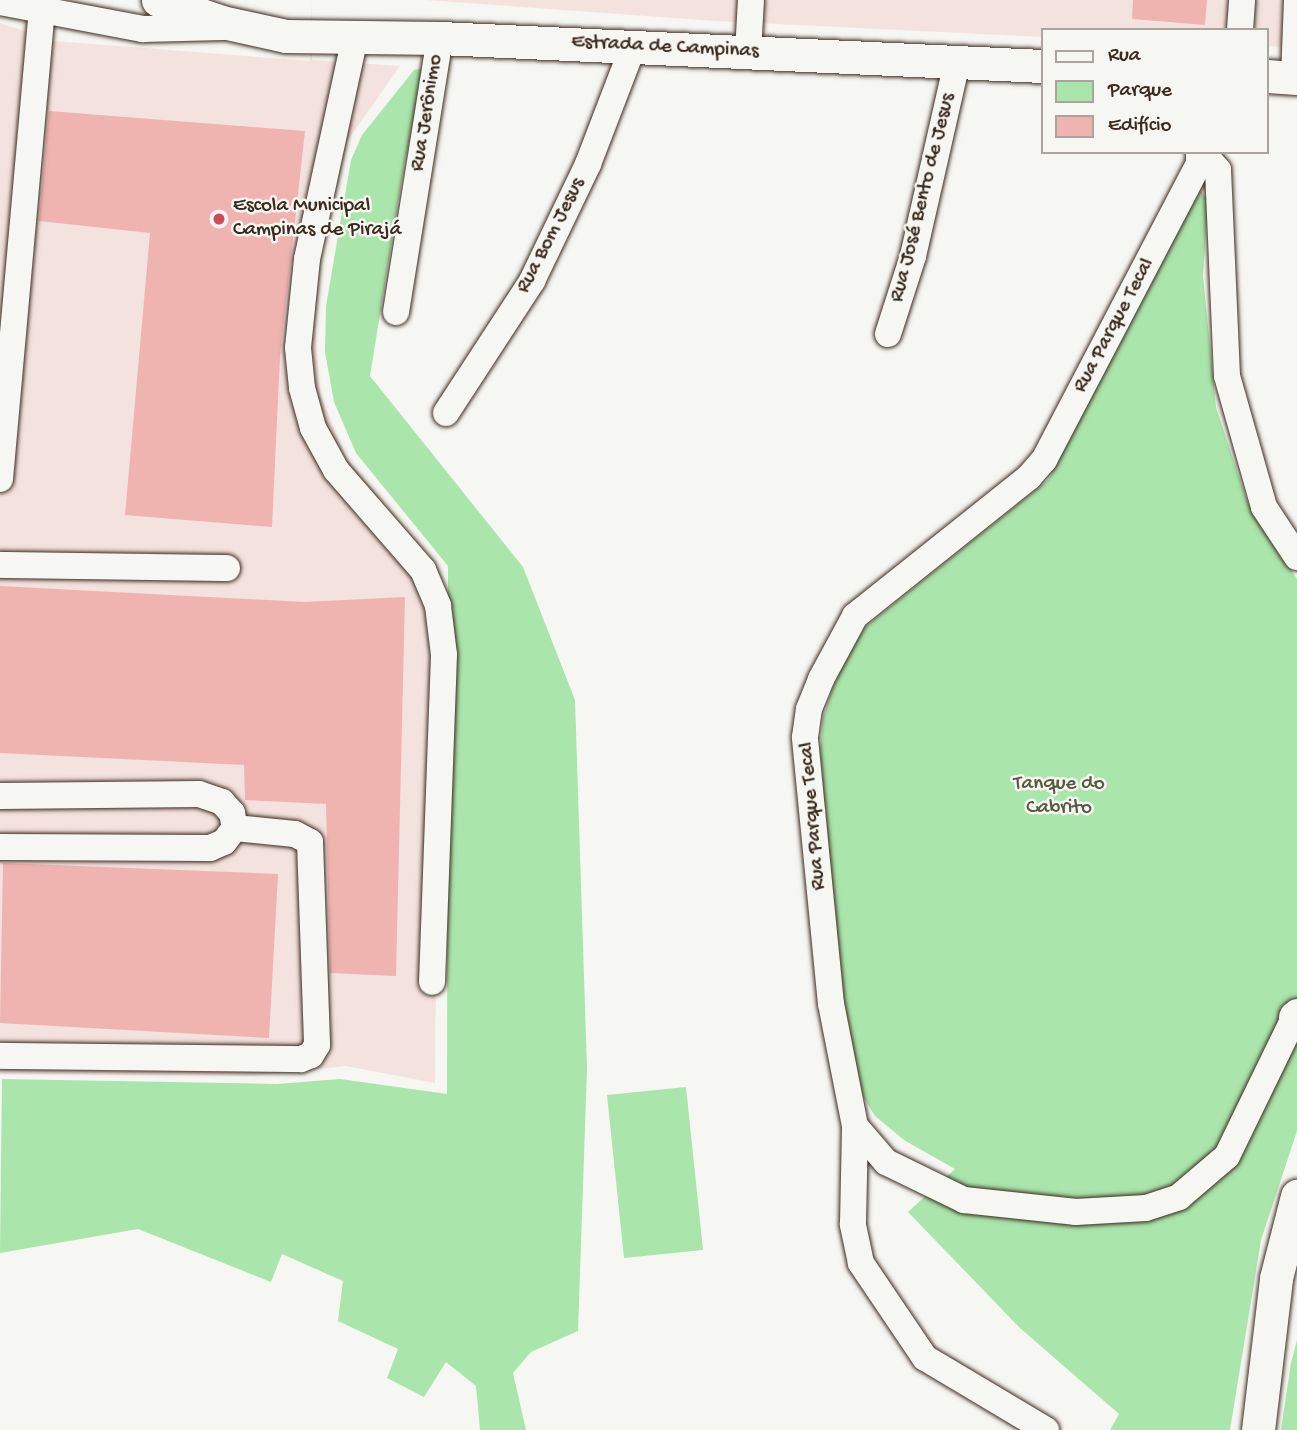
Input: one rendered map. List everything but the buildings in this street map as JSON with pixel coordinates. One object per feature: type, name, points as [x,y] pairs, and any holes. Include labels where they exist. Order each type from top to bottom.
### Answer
[{"type":"main road","name":"Estrada de Campinas","points":[[158,0],[245,27],[286,36],[440,38],[1042,66]]},
{"type":"main road","points":[[1258,1430],[1276,1278],[1297,1196]]},
{"type":"main road","points":[[1266,1430],[1288,1329],[1297,1316]]},
{"type":"street","points":[[748,52],[751,0]]},
{"type":"street","points":[[1240,28],[1242,0]]},
{"type":"street","points":[[1286,77],[1297,0]]},
{"type":"street","points":[[0,2],[43,6],[144,29],[245,27]]},
{"type":"street","points":[[0,479],[43,6]]},
{"type":"street","points":[[355,37],[307,258],[298,348],[302,388],[319,439],[336,470],[423,570],[438,606],[444,655],[432,982]]},
{"type":"street","name":"Rua Jerônimo","points":[[396,312],[440,38]]},
{"type":"street","name":"Rua Bom Jesus","points":[[446,413],[532,281],[588,164],[633,47]]},
{"type":"street","name":"Rua José Bento de Jesus","points":[[888,334],[913,256],[957,62]]},
{"type":"street","name":"Rua Parque Tecal","points":[[1046,1430],[925,1358],[901,1327],[861,1263],[855,1243],[855,1126],[831,1004],[805,737],[809,709],[855,616],[1029,477],[1044,460],[1199,158],[1210,161],[1218,170],[1227,376],[1264,507],[1289,527]]},
{"type":"street","points":[[1289,527],[1297,557]]},
{"type":"street","points":[[0,565],[228,568]]},
{"type":"street","points":[[0,796],[199,794],[222,802],[232,813],[235,828],[224,842],[198,849],[0,848]]},
{"type":"street","points":[[0,1056],[301,1059],[311,1055],[317,1045],[313,850],[310,842],[295,834],[235,828]]},
{"type":"street","points":[[855,1126],[886,1163],[964,1200],[1076,1212],[1146,1208],[1179,1197],[1227,1156],[1296,1016]]},
{"type":"shaded area","points":[[312,0],[312,60],[400,66],[348,140],[322,250],[315,322],[320,394],[346,458],[440,571],[435,1083],[346,1066],[253,1076],[0,1074],[0,23],[54,41],[310,61]]},
{"type":"shaded area","points":[[426,0],[1297,0],[1297,48],[1269,46],[1269,28],[1042,28],[1042,37],[716,21]]},
{"type":"green space","points":[[426,68],[404,165],[370,376],[523,567],[575,700],[587,1069],[578,1331],[531,1352],[513,1373],[526,1430],[480,1430],[476,1386],[446,1362],[424,1397],[387,1378],[398,1349],[338,1321],[343,1281],[282,1254],[271,1282],[138,1229],[0,1253],[2,1079],[277,1084],[340,1079],[447,1094],[448,566],[356,453],[334,402],[325,352],[326,306],[351,160],[362,135],[414,70]]},
{"type":"green space","name":"Tanque do Cabrito","points":[[1200,190],[1208,200],[1203,276],[1216,407],[1247,501],[1297,579],[1297,1131],[1261,1240],[1230,1430],[1110,1430],[1119,1414],[1020,1328],[908,1212],[955,1169],[904,1140],[875,1116],[862,1095],[852,1061],[841,995],[820,753],[823,718],[837,675],[864,628],[1048,480]]},
{"type":"green space","points":[[686,1087],[703,1250],[624,1258],[607,1095]]},
{"type":"green space","points":[[1297,1340],[1297,1430],[1281,1430],[1291,1363]]},
{"type":"place","name":"Escola Municipal Campinas de Pirajá","points":[[219,219]]}]
